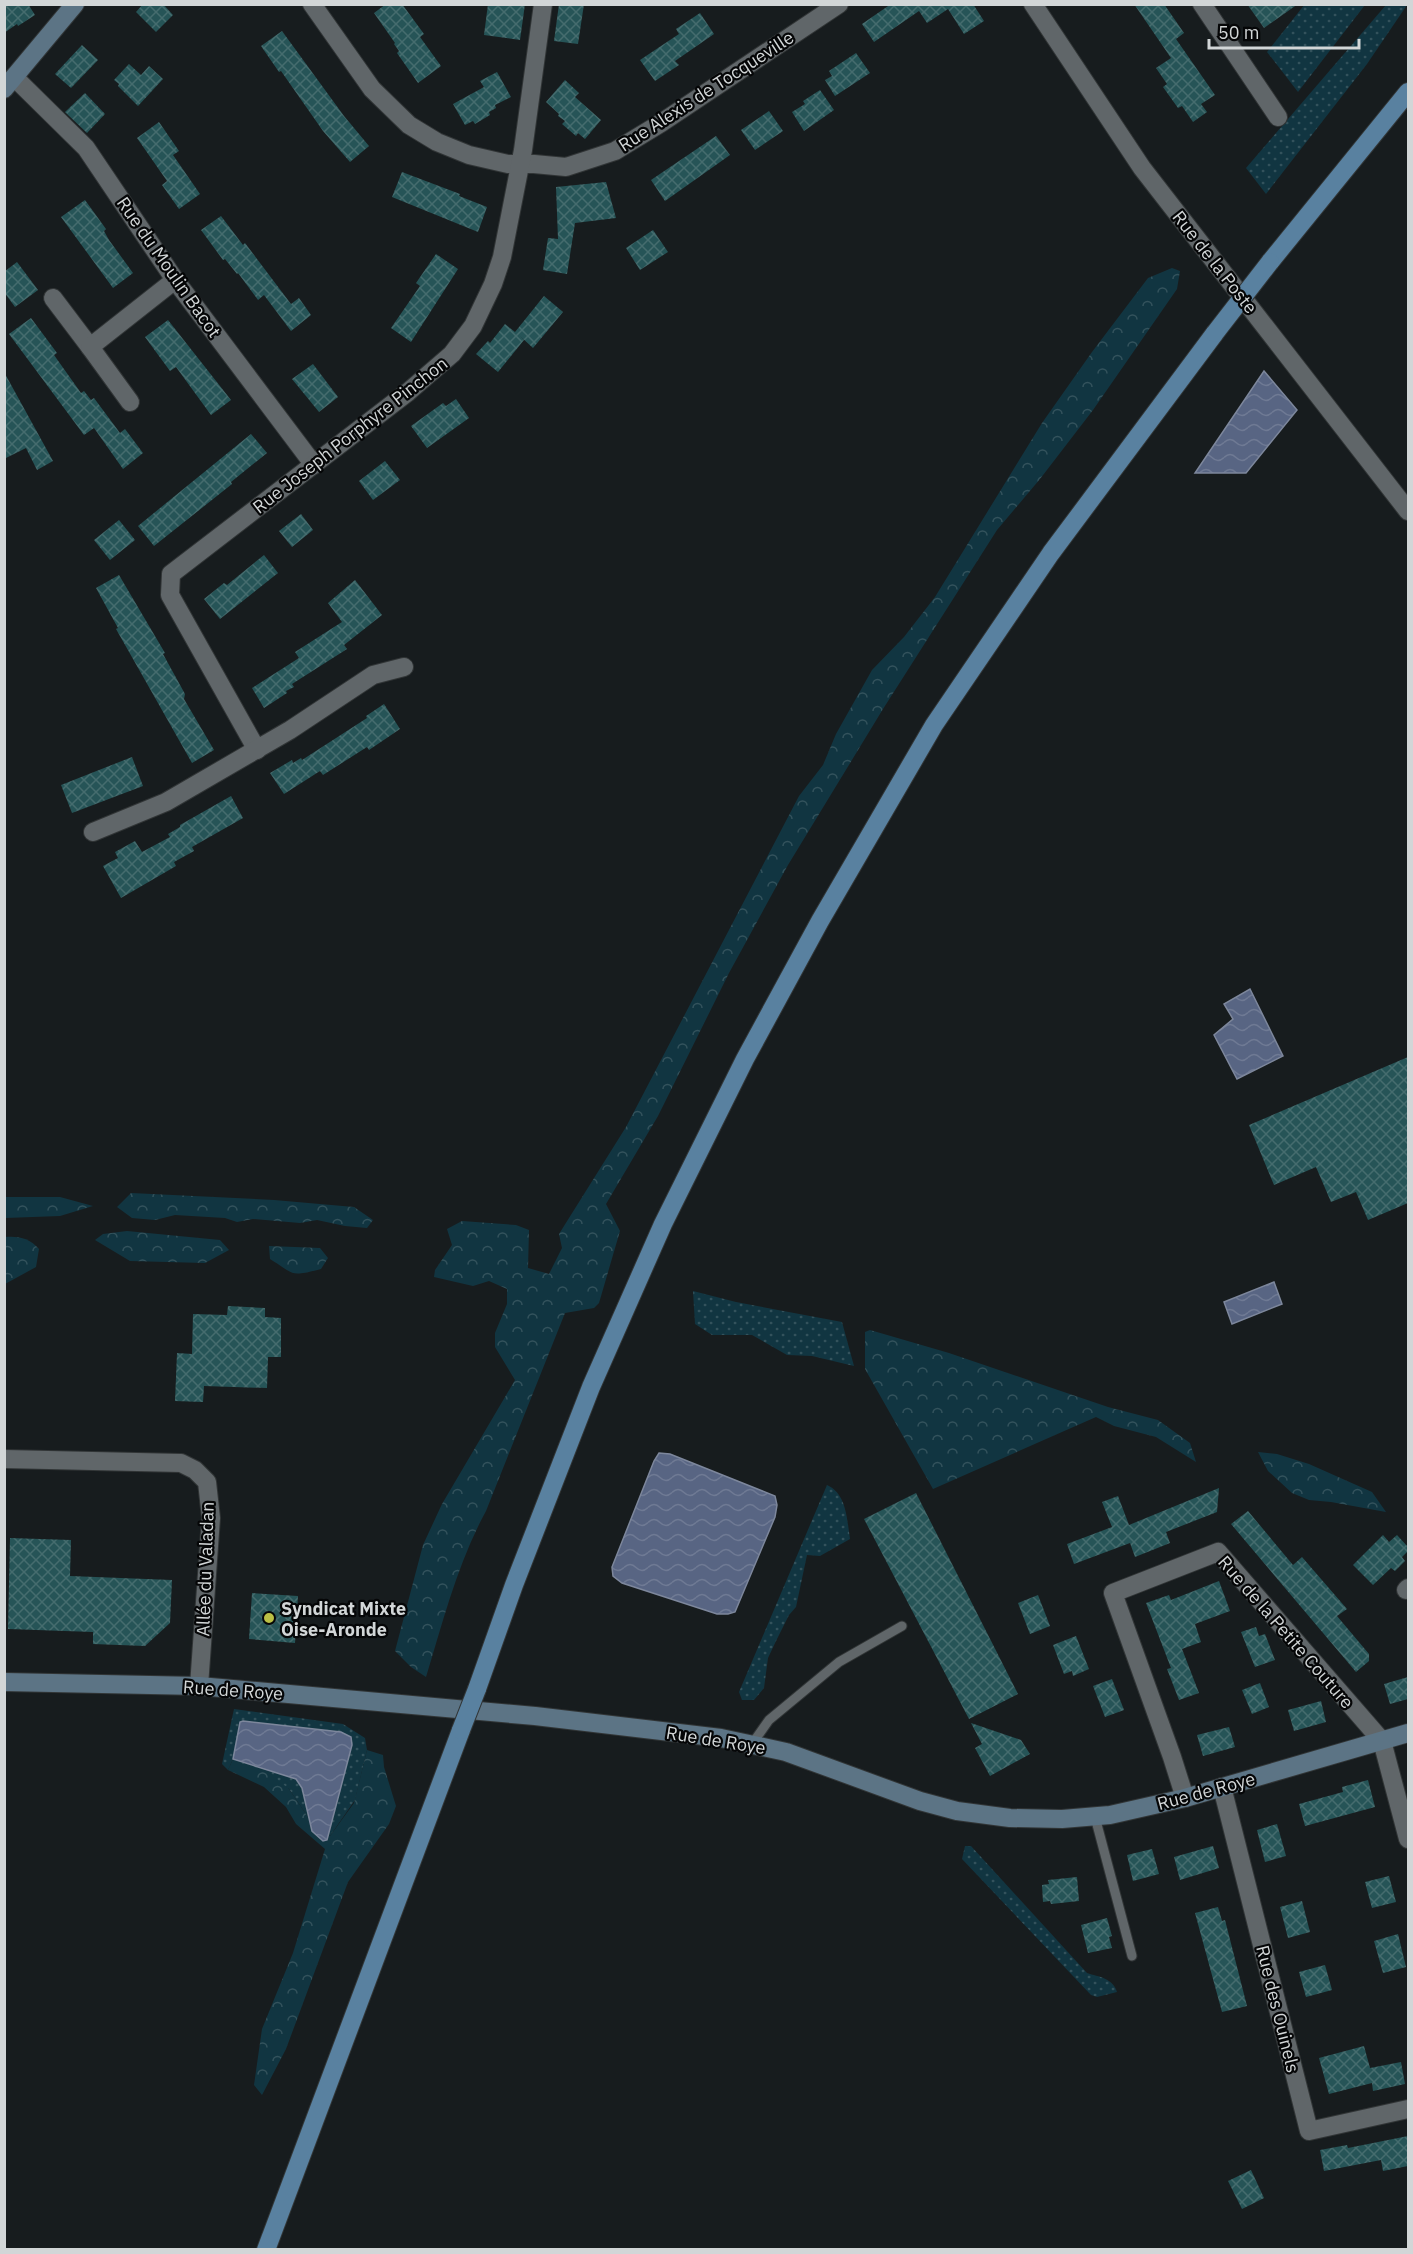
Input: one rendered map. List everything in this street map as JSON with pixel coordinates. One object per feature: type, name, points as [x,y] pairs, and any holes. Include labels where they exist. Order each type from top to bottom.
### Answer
[{"type":"main road","points":[[10,83],[75,4]]},
{"type":"main road","points":[[266,2250],[549,1492],[591,1387],[648,1257],[745,1059],[820,921],[934,725],[1051,553],[1215,333],[1408,92]]},
{"type":"main road","name":"Rue de Roye","points":[[4,1682],[199,1686],[535,1716],[721,1738],[815,1761],[920,1801],[957,1811],[1010,1818],[1095,1817],[1185,1798],[1408,1733]]},
{"type":"street","name":"Rue Alexis de Tocqueville","points":[[312,4],[372,88],[409,125],[437,142],[469,155],[508,164],[566,167],[615,151],[661,123],[839,4]]},
{"type":"street","name":"Rue Joseph Porphyre Pinchon","points":[[257,750],[170,595],[171,574],[408,392],[452,354],[473,326],[493,284],[502,257],[520,163],[543,4]]},
{"type":"street","name":"Rue de la Poste","points":[[1033,4],[1142,168],[1408,511]]},
{"type":"street","points":[[1202,4],[1278,117]]},
{"type":"street","name":"Rue du Moulin Bacot","points":[[10,83],[86,148],[175,280],[315,465]]},
{"type":"street","points":[[90,346],[175,280]]},
{"type":"street","points":[[53,298],[130,402]]},
{"type":"street","points":[[93,832],[166,802],[290,730],[373,675],[404,667]]},
{"type":"street","name":"Allée du Valadan","points":[[4,1459],[180,1463],[195,1470],[207,1482],[211,1518],[199,1686]]},
{"type":"street","name":"Rue de la Petite Couture","points":[[1185,1798],[1162,1740],[1113,1593],[1218,1552],[1382,1741]]},
{"type":"street","points":[[1382,1741],[1408,1839]]},
{"type":"street","name":"Rue des Ouinels","points":[[1222,1787],[1309,2131],[1408,2109]]},
{"type":"lane","points":[[752,1744],[769,1720],[839,1662],[902,1626]]},
{"type":"lane","points":[[1095,1817],[1131,1956]]},
{"type":"green space","points":[[1305,4],[1365,5],[1298,92],[1267,52]]},
{"type":"green space","points":[[1386,5],[1407,5],[1367,64],[1266,194],[1246,168]]},
{"type":"green space","points":[[1172,268],[1180,271],[1177,289],[1093,410],[997,530],[883,709],[788,865],[729,973],[658,1116],[606,1204],[620,1231],[599,1303],[594,1308],[565,1313],[486,1511],[459,1571],[426,1677],[411,1667],[395,1651],[423,1545],[442,1504],[515,1380],[495,1347],[495,1333],[507,1304],[507,1289],[489,1281],[473,1286],[434,1277],[435,1270],[452,1245],[447,1229],[462,1221],[516,1225],[529,1230],[528,1268],[549,1274],[562,1248],[559,1234],[626,1127],[799,796],[823,765],[836,734],[872,670],[904,637],[935,597],[1042,423],[1092,352],[1148,278]]},
{"type":"green space","points":[[131,1193],[274,1200],[354,1207],[373,1220],[367,1228],[317,1220],[300,1223],[253,1219],[237,1222],[225,1218],[175,1215],[155,1220],[132,1218],[117,1207]]},
{"type":"green space","points":[[5,1197],[60,1197],[93,1206],[60,1216],[5,1218]]},
{"type":"green space","points":[[127,1231],[220,1240],[229,1250],[205,1263],[130,1261],[95,1240],[103,1234]]},
{"type":"green space","points":[[5,1237],[24,1238],[39,1249],[36,1267],[5,1284]]},
{"type":"green space","points":[[269,1246],[320,1248],[328,1258],[321,1269],[293,1273],[270,1259]]},
{"type":"green space","points":[[693,1291],[736,1302],[842,1322],[854,1366],[812,1356],[787,1355],[752,1335],[712,1335],[695,1324]]},
{"type":"green space","points":[[870,1330],[949,1353],[1108,1407],[1158,1420],[1190,1443],[1196,1462],[1156,1437],[1114,1426],[1096,1417],[933,1489],[865,1369],[865,1332]]},
{"type":"green space","points":[[1258,1452],[1277,1454],[1309,1464],[1372,1492],[1386,1512],[1309,1500],[1292,1493],[1268,1471]]},
{"type":"green space","points":[[827,1485],[834,1489],[842,1501],[847,1516],[850,1539],[820,1556],[807,1555],[796,1607],[789,1615],[768,1658],[764,1688],[754,1700],[742,1700],[739,1692]]},
{"type":"green space","points":[[234,1709],[343,1724],[365,1738],[367,1750],[355,1800],[330,1836],[308,1817],[289,1789],[233,1759],[228,1770],[222,1764]]},
{"type":"green space","points":[[367,1750],[383,1755],[384,1767],[396,1806],[389,1824],[348,1882],[286,2049],[262,2095],[254,2085],[262,2029],[293,1953],[325,1849],[296,1824],[286,1807],[264,1787],[228,1770],[233,1759],[268,1772],[289,1789],[308,1817],[330,1836],[354,1803]]},
{"type":"green space","points":[[965,1846],[971,1846],[1087,1973],[1109,1981],[1117,1992],[1097,1997],[1091,1995],[962,1859]]},
{"type":"water","points":[[1264,371],[1297,410],[1246,473],[1195,473]]},
{"type":"water","points":[[1250,989],[1283,1056],[1237,1079],[1214,1035],[1233,1019],[1224,1004]]},
{"type":"water","points":[[1274,1282],[1282,1304],[1232,1324],[1224,1302]]},
{"type":"water","points":[[659,1453],[670,1454],[775,1496],[777,1505],[775,1517],[735,1612],[717,1614],[622,1583],[613,1576],[612,1567]]},
{"type":"water","points":[[240,1722],[341,1732],[351,1737],[352,1745],[327,1840],[323,1841],[312,1831],[302,1788],[296,1779],[233,1759]]},
{"type":"building","points":[[4,4],[28,4],[35,15],[4,33]]},
{"type":"building","points":[[143,4],[163,4],[173,15],[156,32],[136,12]]},
{"type":"building","points":[[386,4],[402,4],[424,34],[420,37],[441,66],[418,83],[397,53],[399,51],[395,43],[374,13]]},
{"type":"building","points":[[488,4],[525,4],[520,40],[484,35]]},
{"type":"building","points":[[559,4],[584,4],[578,44],[554,41]]},
{"type":"building","points":[[891,4],[973,4],[984,21],[964,34],[948,9],[927,23],[919,11],[874,42],[862,24]]},
{"type":"building","points":[[1134,4],[1164,4],[1184,33],[1176,39],[1215,95],[1201,104],[1207,112],[1193,122],[1182,106],[1178,108],[1163,87],[1167,84],[1156,68],[1171,58]]},
{"type":"building","points":[[1247,4],[1298,4],[1264,28]]},
{"type":"building","points":[[700,13],[714,34],[675,61],[679,65],[655,81],[640,60],[679,34],[676,29]]},
{"type":"building","points":[[282,31],[344,116],[369,146],[350,162],[323,131],[261,46]]},
{"type":"building","points":[[82,45],[98,60],[71,88],[55,74]]},
{"type":"building","points":[[856,53],[870,73],[835,96],[825,80],[832,76],[829,71]]},
{"type":"building","points":[[129,64],[141,75],[149,66],[163,79],[138,106],[114,80]]},
{"type":"building","points":[[497,72],[511,97],[495,105],[496,108],[489,112],[490,115],[475,124],[473,121],[465,125],[453,104],[484,87],[480,81]]},
{"type":"building","points":[[565,80],[579,93],[575,97],[601,120],[585,139],[578,133],[576,136],[562,124],[565,121],[546,102]]},
{"type":"building","points":[[820,90],[834,110],[804,131],[792,112],[805,104],[803,101]]},
{"type":"building","points":[[85,93],[105,114],[87,133],[65,112]]},
{"type":"building","points":[[769,111],[783,131],[755,150],[741,130]]},
{"type":"building","points":[[159,122],[179,151],[173,155],[200,194],[179,209],[162,185],[167,181],[137,138]]},
{"type":"building","points":[[716,136],[730,155],[665,201],[651,180]]},
{"type":"building","points":[[402,172],[487,207],[478,232],[392,197]]},
{"type":"building","points":[[606,182],[616,218],[575,223],[567,274],[543,270],[548,238],[558,239],[556,187]]},
{"type":"building","points":[[85,200],[106,229],[104,231],[109,240],[133,273],[113,288],[61,217]]},
{"type":"building","points":[[221,216],[243,245],[245,243],[291,304],[299,298],[311,315],[291,331],[264,295],[258,300],[238,273],[225,259],[223,260],[201,230]]},
{"type":"building","points":[[653,230],[668,252],[640,270],[626,248]]},
{"type":"building","points":[[436,254],[458,269],[411,342],[391,328],[420,286],[416,283]]},
{"type":"building","points":[[17,262],[38,290],[15,307],[4,292],[4,272]]},
{"type":"building","points":[[544,296],[563,312],[533,348],[520,336],[524,340],[498,372],[476,354],[488,341],[490,343],[505,324],[515,332]]},
{"type":"building","points":[[31,318],[57,353],[54,355],[81,393],[84,391],[91,400],[94,398],[120,433],[125,429],[143,453],[123,469],[94,428],[84,435],[9,334]]},
{"type":"building","points":[[168,320],[231,400],[211,415],[176,367],[170,371],[145,337]]},
{"type":"building","points":[[313,364],[338,397],[319,412],[292,379]]},
{"type":"building","points":[[4,372],[53,461],[37,470],[26,448],[4,459]]},
{"type":"building","points":[[456,399],[469,418],[427,448],[411,426],[443,403],[446,406]]},
{"type":"building","points":[[251,434],[267,453],[154,546],[138,526]]},
{"type":"building","points":[[385,461],[400,480],[373,500],[359,481]]},
{"type":"building","points":[[301,514],[313,530],[292,547],[279,531]]},
{"type":"building","points":[[119,520],[135,540],[110,560],[94,540]]},
{"type":"building","points":[[264,555],[278,573],[220,619],[204,599],[224,583],[227,585]]},
{"type":"building","points":[[119,575],[165,653],[163,654],[185,694],[184,699],[214,750],[192,763],[116,629],[118,628],[96,588]]},
{"type":"building","points":[[355,580],[382,615],[344,645],[347,649],[292,684],[294,687],[286,691],[287,693],[264,708],[252,688],[299,658],[295,652],[342,622],[328,603]]},
{"type":"building","points":[[384,704],[400,729],[369,750],[367,747],[323,775],[320,771],[284,794],[270,773],[292,760],[293,763],[301,758],[302,760],[367,718],[366,716]]},
{"type":"building","points":[[132,757],[143,786],[72,813],[61,785]]},
{"type":"building","points":[[231,796],[243,818],[192,847],[194,851],[174,862],[176,866],[121,898],[103,866],[118,858],[115,852],[135,841],[142,852],[170,837],[168,834],[180,825]]},
{"type":"building","points":[[1408,1057],[1408,1203],[1368,1220],[1356,1192],[1331,1202],[1316,1167],[1274,1185],[1249,1125]]},
{"type":"building","points":[[228,1306],[265,1308],[265,1317],[281,1318],[281,1357],[268,1357],[267,1388],[204,1386],[203,1402],[175,1401],[177,1353],[192,1354],[193,1314],[227,1315]]},
{"type":"building","points":[[1219,1488],[1217,1512],[1166,1532],[1170,1543],[1135,1557],[1130,1543],[1074,1564],[1067,1544],[1112,1527],[1102,1502],[1118,1496],[1129,1525]]},
{"type":"building","points":[[916,1493],[1018,1694],[969,1719],[864,1519]]},
{"type":"building","points":[[1248,1511],[1293,1565],[1302,1557],[1347,1609],[1337,1616],[1369,1654],[1369,1661],[1356,1672],[1231,1524]]},
{"type":"building","points":[[1383,1535],[1389,1542],[1397,1535],[1408,1547],[1408,1551],[1402,1557],[1405,1561],[1395,1571],[1391,1568],[1373,1585],[1353,1565]]},
{"type":"building","points":[[10,1538],[71,1540],[70,1576],[172,1580],[170,1623],[145,1646],[93,1644],[93,1632],[8,1629]]},
{"type":"building","points":[[1219,1581],[1230,1611],[1195,1624],[1201,1642],[1182,1649],[1199,1693],[1179,1700],[1167,1669],[1171,1668],[1146,1603],[1169,1595],[1171,1600]]},
{"type":"building","points":[[252,1593],[298,1596],[295,1643],[249,1639]]},
{"type":"building","points":[[1038,1595],[1050,1626],[1030,1634],[1018,1603]]},
{"type":"building","points":[[1256,1627],[1259,1636],[1265,1634],[1275,1660],[1255,1667],[1241,1632]]},
{"type":"building","points":[[1076,1636],[1089,1669],[1073,1676],[1072,1671],[1064,1674],[1053,1645]]},
{"type":"building","points":[[1408,1677],[1408,1699],[1390,1704],[1384,1684]]},
{"type":"building","points":[[1112,1679],[1124,1710],[1105,1717],[1093,1686]]},
{"type":"building","points":[[1260,1683],[1269,1707],[1252,1714],[1242,1690]]},
{"type":"building","points":[[1321,1701],[1326,1722],[1294,1731],[1288,1710]]},
{"type":"building","points":[[971,1723],[1021,1740],[1030,1754],[990,1776],[975,1748],[982,1744]]},
{"type":"building","points":[[1229,1727],[1235,1747],[1203,1756],[1197,1735]]},
{"type":"building","points":[[1368,1780],[1375,1807],[1305,1826],[1299,1804],[1343,1792],[1342,1787]]},
{"type":"building","points":[[1277,1824],[1286,1856],[1265,1862],[1257,1830]]},
{"type":"building","points":[[1213,1846],[1219,1868],[1180,1880],[1174,1857]]},
{"type":"building","points":[[1152,1849],[1159,1874],[1133,1881],[1127,1855]]},
{"type":"building","points":[[1389,1876],[1396,1902],[1372,1908],[1365,1882]]},
{"type":"building","points":[[1077,1877],[1079,1901],[1051,1904],[1050,1901],[1043,1902],[1042,1885],[1049,1884],[1048,1880]]},
{"type":"building","points":[[1302,1901],[1310,1932],[1288,1938],[1280,1907]]},
{"type":"building","points":[[1218,1907],[1222,1921],[1225,1920],[1247,2006],[1222,2012],[1195,1913]]},
{"type":"building","points":[[1107,1918],[1112,1936],[1109,1937],[1112,1948],[1088,1953],[1081,1925]]},
{"type":"building","points":[[1398,1934],[1406,1967],[1383,1973],[1374,1941]]},
{"type":"building","points":[[1325,1965],[1332,1990],[1306,1997],[1299,1972]]},
{"type":"building","points":[[1364,2046],[1370,2068],[1401,2062],[1405,2084],[1373,2091],[1372,2083],[1329,2094],[1319,2058]]},
{"type":"building","points":[[1408,2136],[1408,2166],[1383,2171],[1381,2160],[1324,2171],[1320,2150],[1347,2145],[1348,2148]]},
{"type":"building","points":[[1251,2170],[1264,2198],[1242,2209],[1228,2181]]},
{"type":"place","name":"Syndicat Mixte Oise-Aronde","points":[[269,1618]]}]
